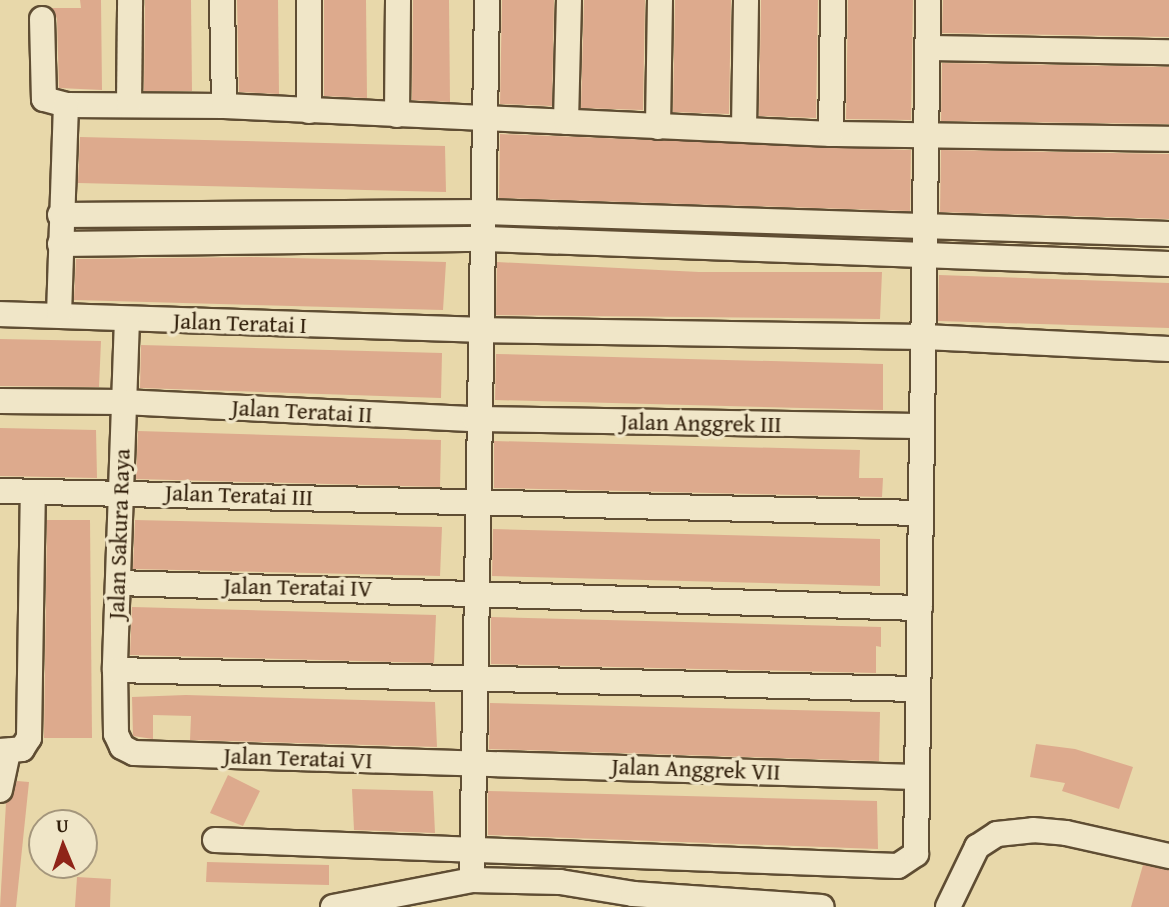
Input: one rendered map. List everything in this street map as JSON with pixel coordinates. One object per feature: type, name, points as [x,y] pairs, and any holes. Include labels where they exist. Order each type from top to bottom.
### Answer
[{"type":"street","points":[[129,104],[130,0]]},
{"type":"street","points":[[222,0],[224,106]]},
{"type":"street","points":[[309,0],[309,111]]},
{"type":"street","points":[[397,115],[398,0]]},
{"type":"street","points":[[472,880],[475,847],[481,330],[486,239],[487,0]]},
{"type":"street","points":[[566,122],[569,0]]},
{"type":"street","points":[[658,127],[660,0]]},
{"type":"street","points":[[744,129],[746,0]]},
{"type":"street","points":[[831,134],[832,0]]},
{"type":"street","points":[[215,840],[475,847],[898,866],[907,863],[918,847],[916,776],[928,0]]},
{"type":"street","points":[[42,19],[44,99],[66,105],[224,106],[831,134],[1169,139]]},
{"type":"street","points":[[929,48],[1169,52]]},
{"type":"street","points":[[59,314],[60,215],[66,105]]},
{"type":"street","points":[[60,215],[485,212],[925,241],[1169,264]]},
{"type":"street","points":[[60,244],[486,239],[925,241],[1169,234]]},
{"type":"street","name":"Jalan Teratai I","points":[[0,314],[481,330],[924,337],[1169,349]]},
{"type":"street","name":"Jalan Sakura Raya","points":[[122,747],[116,734],[116,670],[127,319]]},
{"type":"street","name":"Jalan Teratai II","points":[[0,401],[123,402],[481,419]]},
{"type":"street","name":"Jalan Anggrek III","points":[[481,419],[921,426]]},
{"type":"street","name":"Jalan Teratai III","points":[[0,491],[920,513]]},
{"type":"street","points":[[0,790],[4,751],[22,749],[29,738],[33,492]]},
{"type":"street","name":"Jalan Teratai IV","points":[[118,583],[478,592],[920,608]]},
{"type":"street","points":[[116,670],[918,689]]},
{"type":"street","name":"Jalan Teratai VI","points":[[122,747],[134,753],[476,762]]},
{"type":"street","name":"Jalan Anggrek VII","points":[[476,762],[916,776]]},
{"type":"street","points":[[948,907],[977,846],[997,834],[1033,830],[1066,833],[1169,856]]},
{"type":"street","points":[[339,906],[472,880],[560,882],[632,901],[822,907]]},
{"type":"building","points":[[80,0],[101,0],[102,90],[59,88],[57,19],[52,8],[81,8]]},
{"type":"building","points":[[145,0],[191,0],[192,91],[144,91]]},
{"type":"building","points":[[237,0],[278,0],[279,94],[239,92]]},
{"type":"building","points":[[324,0],[366,0],[367,98],[324,96]]},
{"type":"building","points":[[413,0],[449,0],[450,102],[412,100]]},
{"type":"building","points":[[502,0],[554,0],[552,106],[500,104]]},
{"type":"building","points":[[584,0],[645,0],[643,110],[581,108]]},
{"type":"building","points":[[675,0],[731,0],[729,114],[673,112]]},
{"type":"building","points":[[761,0],[818,0],[816,118],[759,116]]},
{"type":"building","points":[[848,0],[913,0],[911,120],[846,119]]},
{"type":"building","points":[[943,0],[1169,0],[1169,37],[942,33]]},
{"type":"building","points":[[942,63],[1169,67],[1169,124],[941,121]]},
{"type":"building","points":[[500,134],[911,150],[910,211],[499,198]]},
{"type":"building","points":[[80,137],[445,146],[446,192],[78,183]]},
{"type":"building","points":[[941,150],[1169,154],[1169,219],[940,212]]},
{"type":"building","points":[[251,257],[446,262],[443,310],[74,300],[76,259]]},
{"type":"building","points":[[497,262],[699,272],[882,272],[880,319],[496,315]]},
{"type":"building","points":[[939,275],[1169,283],[1169,328],[938,321]]},
{"type":"building","points":[[0,339],[101,341],[99,387],[0,386]]},
{"type":"building","points":[[141,345],[442,353],[441,398],[140,388]]},
{"type":"building","points":[[496,354],[883,364],[883,410],[495,400]]},
{"type":"building","points":[[0,428],[96,430],[97,478],[0,476]]},
{"type":"building","points":[[138,431],[441,440],[440,487],[136,479]]},
{"type":"building","points":[[494,441],[860,450],[859,478],[883,478],[882,497],[494,488]]},
{"type":"building","points":[[47,520],[90,520],[92,738],[44,738]]},
{"type":"building","points":[[135,520],[442,527],[440,576],[133,569]]},
{"type":"building","points":[[493,529],[880,539],[880,586],[492,576]]},
{"type":"building","points":[[132,607],[436,615],[434,663],[130,655]]},
{"type":"building","points":[[491,617],[881,627],[881,647],[876,646],[876,673],[491,664]]},
{"type":"building","points":[[186,695],[435,702],[437,747],[190,740],[191,716],[153,715],[153,739],[133,736],[132,697]]},
{"type":"building","points":[[490,703],[880,712],[879,761],[489,749]]},
{"type":"building","points":[[1036,744],[1075,749],[1133,767],[1119,809],[1062,791],[1065,783],[1030,777]]},
{"type":"building","points":[[228,775],[260,791],[243,826],[210,813]]},
{"type":"building","points":[[17,781],[29,782],[16,907],[0,907],[6,803]]},
{"type":"building","points":[[352,789],[433,791],[435,833],[354,830]]},
{"type":"building","points":[[488,791],[877,801],[878,849],[488,835]]},
{"type":"building","points":[[207,862],[329,865],[329,885],[206,882]]},
{"type":"building","points":[[1143,865],[1169,870],[1169,907],[1131,907]]},
{"type":"building","points":[[77,879],[111,879],[110,907],[75,907]]}]
